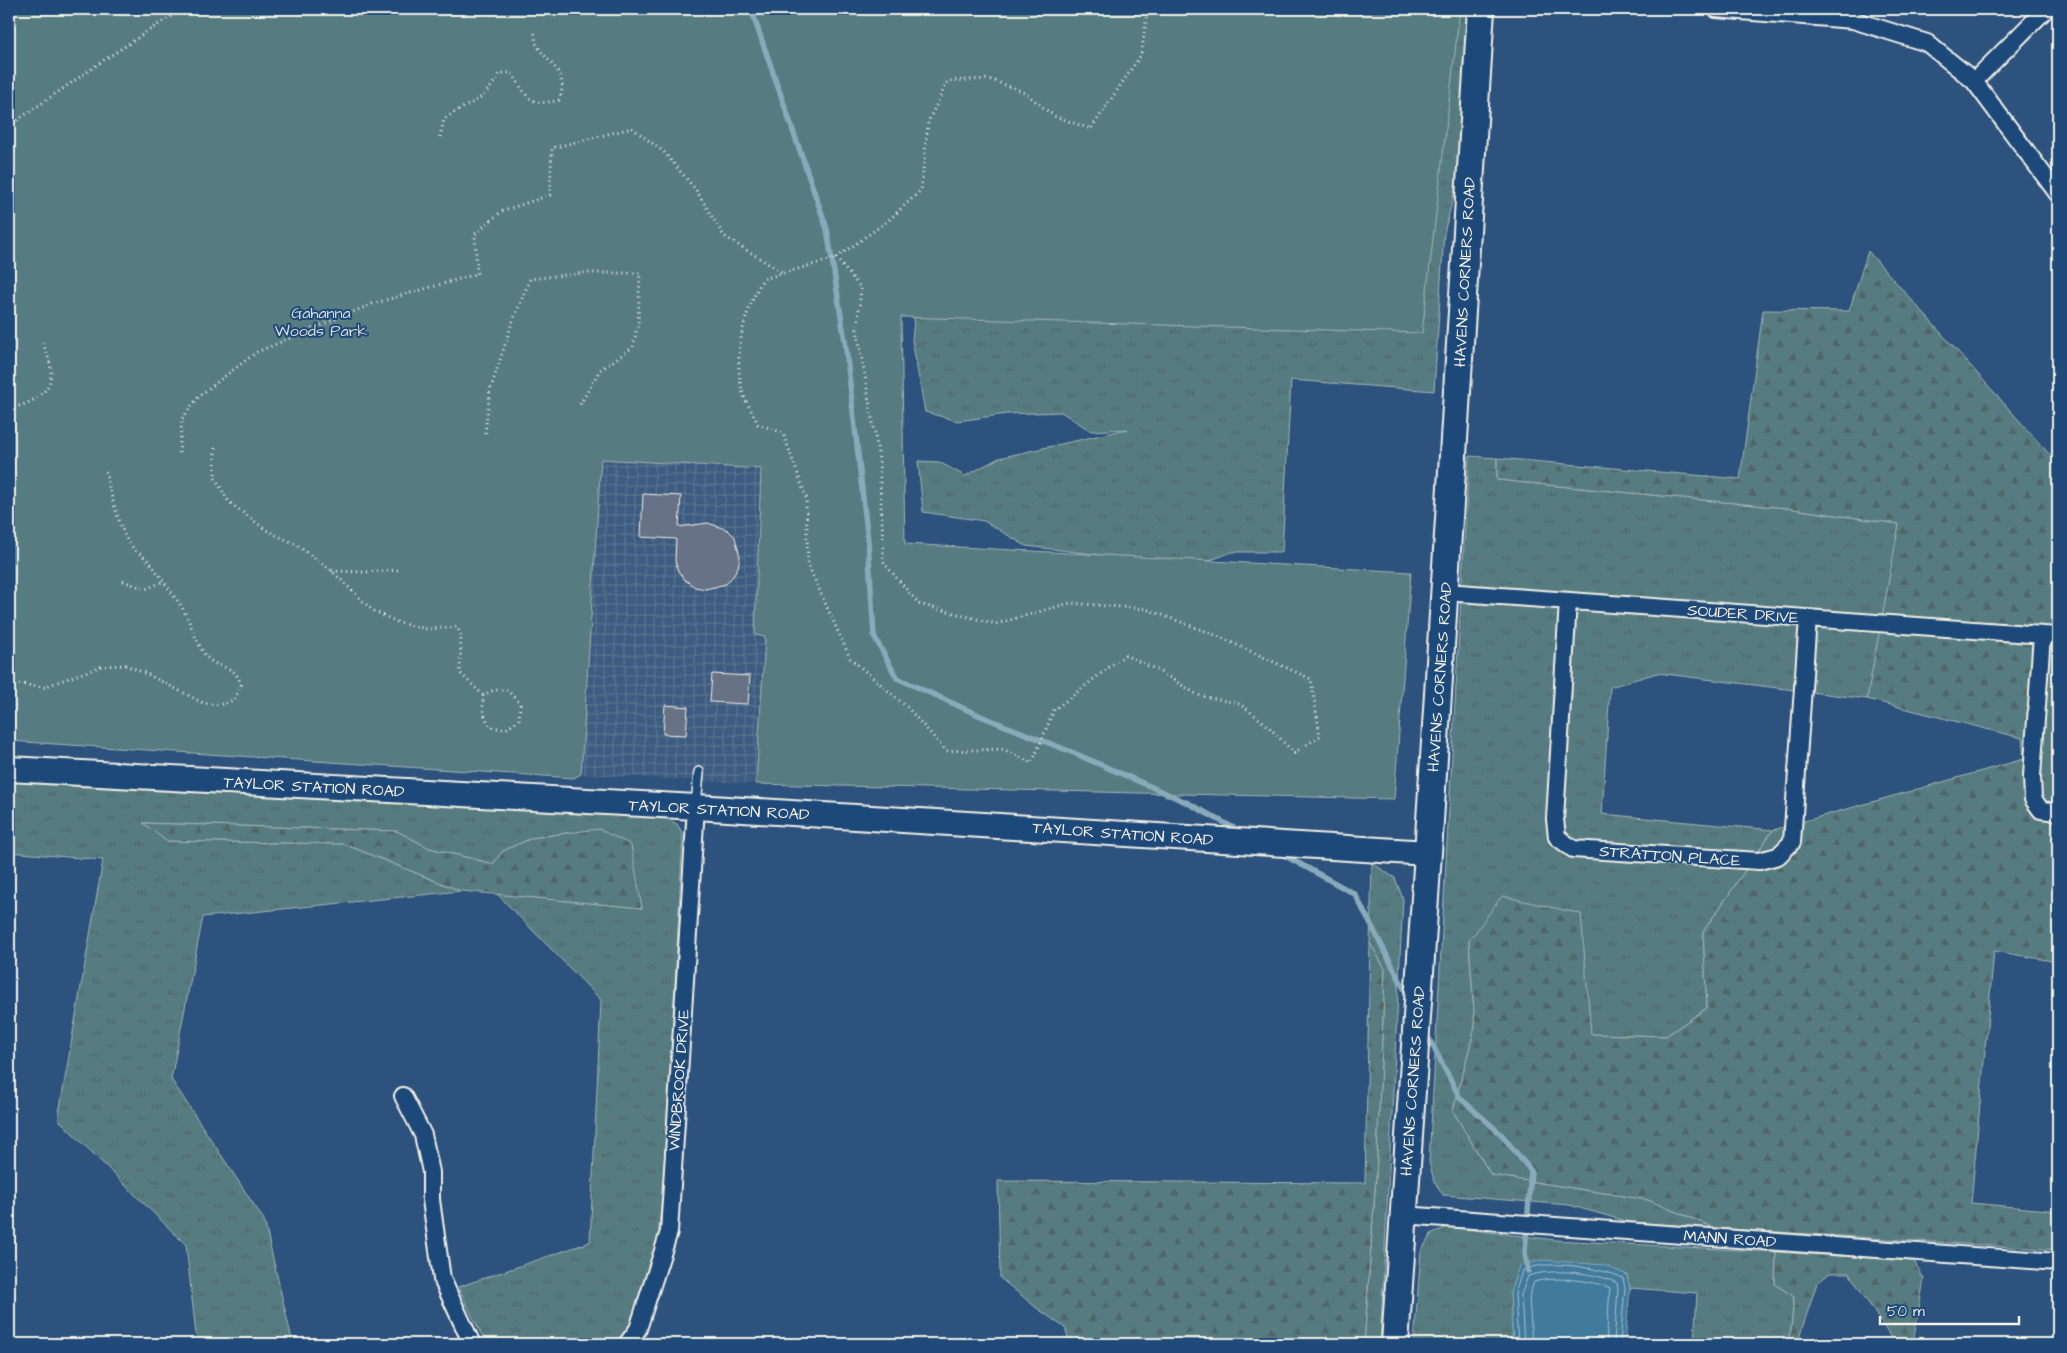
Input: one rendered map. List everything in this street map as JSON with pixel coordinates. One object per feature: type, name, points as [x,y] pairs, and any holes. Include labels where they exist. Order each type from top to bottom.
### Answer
[{"type":"main road","name":"HAVENS CORNERS ROAD","points":[[1395,1344],[1445,592],[1481,9]]},
{"type":"main road","name":"TAYLOR STATION ROAD","points":[[9,768],[696,807],[1428,852]]},
{"type":"street","points":[[1716,9],[1853,20],[1927,43],[1974,81],[2058,194]]},
{"type":"street","points":[[1974,81],[2046,9]]},
{"type":"street","name":"SOUDER DRIVE","points":[[1445,592],[2058,636]]},
{"type":"street","name":"STRATTON PLACE","points":[[1568,601],[1555,820],[1557,837],[1573,849],[1758,861],[1778,856],[1792,842],[1808,618]]},
{"type":"street","points":[[2042,634],[2032,776],[2033,799],[2042,810],[2058,812]]},
{"type":"street","name":"WINDBROOK DRIVE","points":[[627,1344],[638,1328],[668,1232],[696,807]]},
{"type":"street","points":[[403,1096],[423,1135],[431,1172],[431,1200],[442,1279],[472,1344]]},
{"type":"street","name":"MANN ROAD","points":[[1403,1215],[2058,1262]]},
{"type":"lane","points":[[696,807],[699,772]]},
{"type":"path","points":[[9,126],[127,44],[174,14],[189,9]]},
{"type":"path","points":[[836,258],[861,288],[858,329],[879,459],[884,563],[919,604],[996,624],[1070,603],[1146,609],[1213,634],[1311,679],[1320,736],[1294,753],[1266,724],[1240,704],[1198,695],[1157,670],[1125,655],[1054,710],[1032,763],[1003,749],[946,750],[908,708],[850,658],[808,565],[806,497],[783,433],[758,424],[741,387],[740,337],[755,294],[763,279],[836,258],[889,220],[921,190],[928,122],[948,81],[989,79],[1024,92],[1054,116],[1091,129],[1141,55],[1148,9]]},
{"type":"path","points":[[440,137],[444,119],[457,110],[479,101],[491,89],[500,73],[512,73],[528,98],[542,104],[559,100],[563,88],[557,68],[536,44],[534,30]]},
{"type":"path","points":[[180,453],[182,419],[200,395],[257,352],[372,304],[476,274],[475,234],[502,210],[550,195],[552,148],[632,128],[664,152],[696,190],[724,236],[784,273]]},
{"type":"path","points":[[484,433],[490,391],[511,326],[530,279],[583,273],[640,273],[638,322],[633,347],[600,370],[580,406]]},
{"type":"path","points":[[9,408],[21,406],[46,390],[51,374],[42,340]]},
{"type":"path","points":[[214,448],[215,478],[229,502],[266,530],[297,546],[332,571],[372,610],[399,623],[427,629],[457,627],[461,636],[460,673],[483,695],[483,712],[490,727],[506,730],[519,720],[520,703],[507,690],[494,690],[483,695]]},
{"type":"path","points":[[9,682],[44,687],[102,666],[126,666],[149,675],[203,703],[219,705],[234,700],[241,685],[239,676],[232,669],[210,662],[204,654],[195,631],[164,581],[150,563],[129,543],[122,529],[107,482],[106,471]]},
{"type":"path","points":[[332,571],[399,570]]},
{"type":"path","points":[[123,581],[146,589],[164,581]]},
{"type":"shaded area","points":[[601,459],[761,469],[755,635],[765,636],[756,784],[581,774]]},
{"type":"green space","name":"Gahanna Woods Park","points":[[9,9],[1460,9],[1422,333],[901,317],[905,544],[1411,572],[1394,799],[756,784],[765,637],[755,635],[761,469],[601,459],[581,774],[574,778],[9,741]]},
{"type":"green space","points":[[1448,9],[1472,9],[1463,159],[1444,233],[1434,391],[1291,380],[1282,552],[1232,552],[1195,566],[1026,546],[984,521],[923,512],[918,461],[939,462],[965,476],[999,458],[1128,429],[1091,431],[1061,412],[1007,414],[958,421],[925,412],[912,340],[916,299]]},
{"type":"green space","points":[[1868,251],[2058,464],[2058,962],[1994,951],[1971,1203],[2058,1211],[2058,1250],[1715,1228],[1648,1200],[1491,1175],[1453,1111],[1475,1027],[1469,941],[1502,896],[1581,914],[1591,1034],[1666,1036],[1707,1008],[1703,932],[1773,830],[2024,759],[2022,738],[1867,699],[1899,524],[1786,508],[1497,480],[1497,458],[1740,479],[1763,310],[1849,311]]},
{"type":"green space","points":[[1469,456],[1497,458],[1497,480],[1786,508],[1900,524],[1867,699],[1657,673],[1610,687],[1602,814],[1773,830],[1703,932],[1707,1008],[1666,1036],[1591,1034],[1469,941],[1475,1027],[1453,1111],[1491,1175],[1648,1200],[1715,1228],[1629,1222],[1569,1205],[1443,1195],[1434,1181],[1429,1162]]},
{"type":"green space","points":[[9,779],[656,813],[677,824],[683,834],[667,1135],[658,1239],[632,1324],[617,1344],[486,1344],[458,1287],[590,1242],[601,1000],[497,894],[642,908],[574,832],[532,838],[503,851],[493,864],[429,848],[397,831],[144,823],[166,841],[344,844],[461,891],[203,917],[171,1079],[264,1220],[293,1344],[197,1344],[186,1245],[58,1119],[103,860],[9,852]]},
{"type":"green space","points":[[143,823],[397,831],[429,848],[493,864],[503,851],[532,838],[599,829],[631,845],[642,908],[461,891],[344,844],[166,841]]},
{"type":"green space","points":[[1372,863],[1395,878],[1403,899],[1380,1344],[1364,1344],[1376,1177],[1385,969],[1370,943]]},
{"type":"green space","points":[[1370,943],[1385,969],[1376,1177],[1364,1344],[1070,1344],[1065,1328],[1000,1278],[998,1181],[1365,1183]]},
{"type":"green space","points":[[1448,1227],[1555,1240],[1776,1252],[1775,1284],[1794,1297],[1791,1330],[1786,1344],[1694,1344],[1697,1293],[1630,1288],[1627,1275],[1510,1293],[1513,1344],[1414,1344],[1421,1251],[1432,1233]]},
{"type":"green space","points":[[1776,1252],[1914,1261],[1924,1279],[1914,1337],[1908,1344],[1895,1344],[1849,1273],[1830,1273],[1817,1283],[1797,1344],[1786,1344],[1791,1330],[1794,1297],[1775,1284]]},
{"type":"water","points":[[1543,1260],[1604,1265],[1627,1275],[1630,1288],[1625,1344],[1513,1344],[1510,1293],[1519,1266]]},
{"type":"building","points":[[643,494],[681,496],[679,527],[708,523],[728,530],[735,537],[740,557],[738,567],[726,584],[706,589],[695,587],[685,580],[678,571],[675,561],[676,539],[641,537]]},
{"type":"building","points":[[712,674],[750,676],[748,704],[710,702]]},
{"type":"building","points":[[665,705],[688,707],[686,735],[663,734]]},
{"type":"waterway","points":[[751,9],[827,229],[845,341],[868,541],[874,636],[897,678],[983,717],[1074,753],[1188,803],[1241,832]]},
{"type":"waterway","points":[[1280,853],[1355,894],[1409,998]]},
{"type":"waterway","points":[[1425,1031],[1460,1098],[1501,1134],[1531,1171],[1525,1253],[1528,1271]]}]
